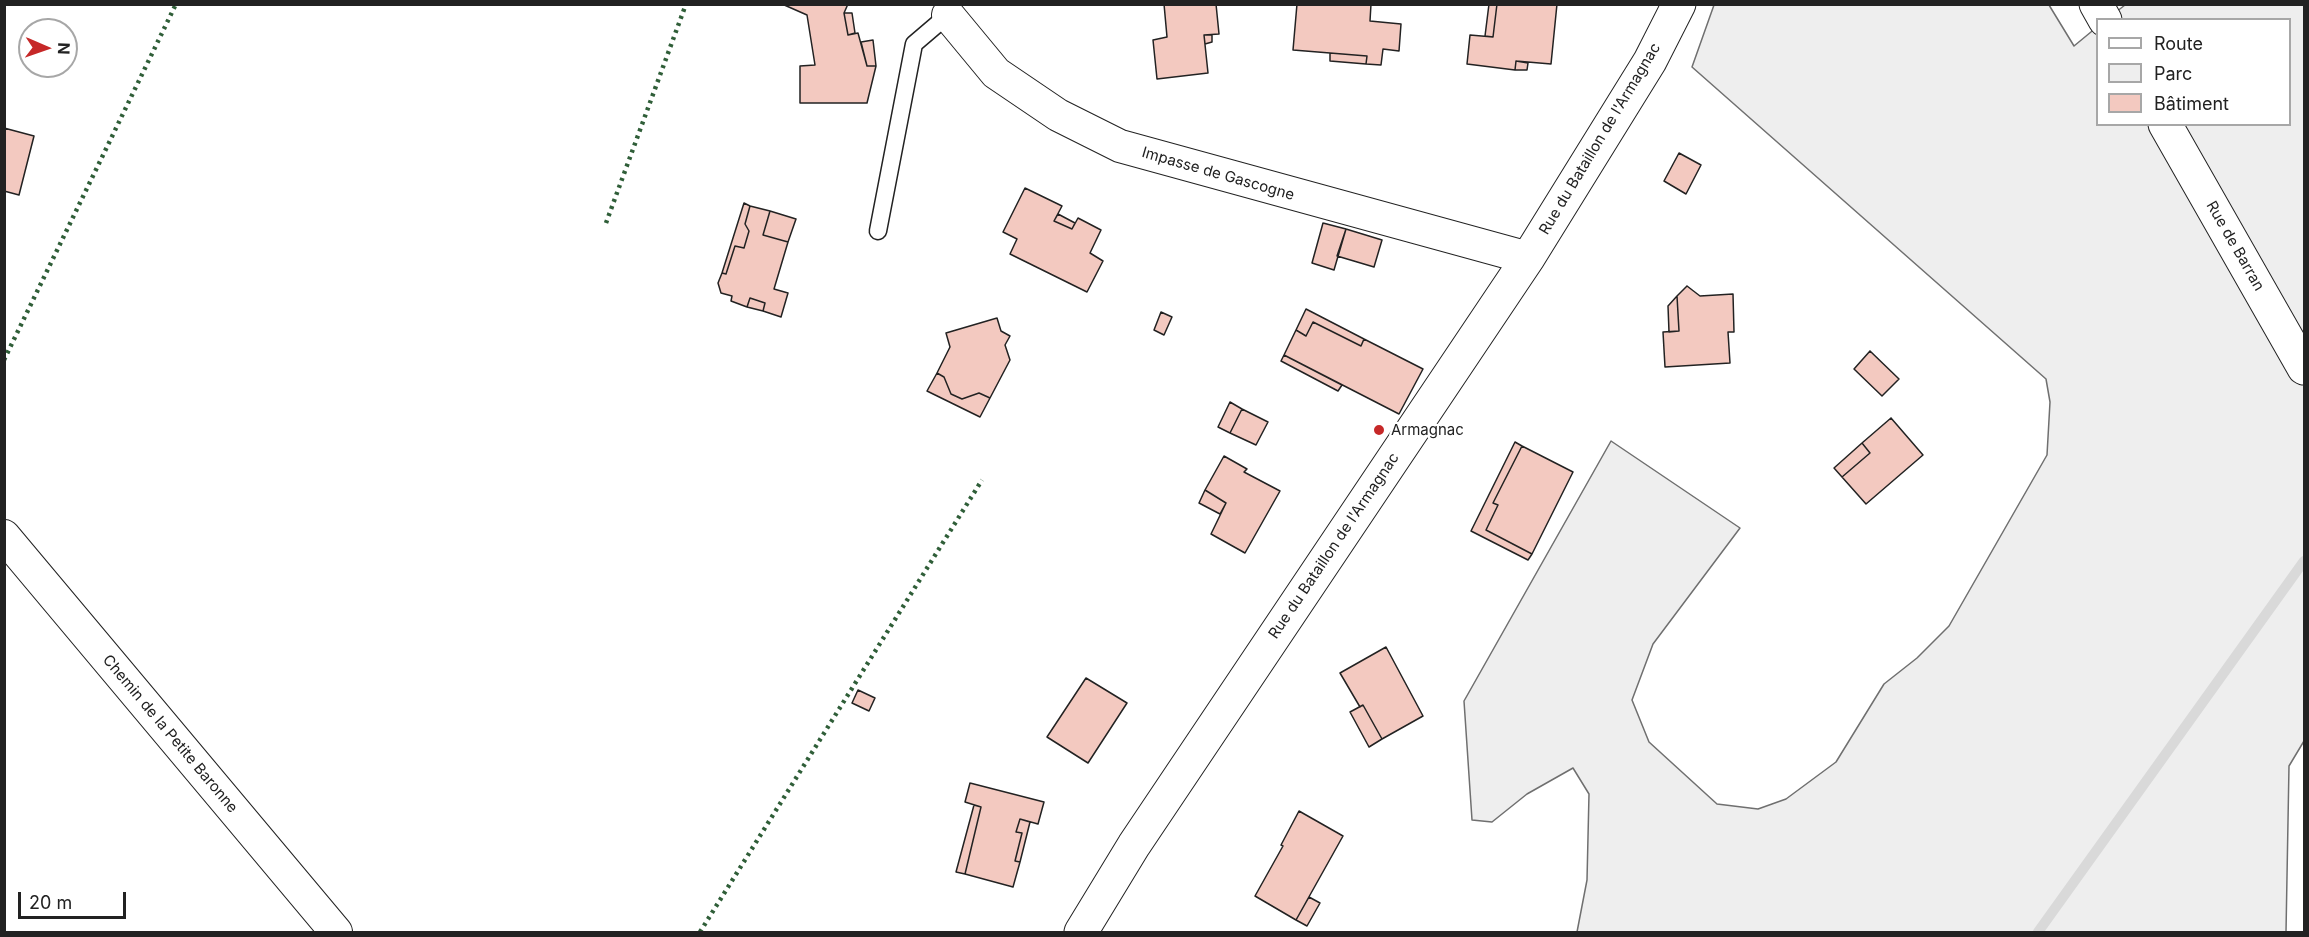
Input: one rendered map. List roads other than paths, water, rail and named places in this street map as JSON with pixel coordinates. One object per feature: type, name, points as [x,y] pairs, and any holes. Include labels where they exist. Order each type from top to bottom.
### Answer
[{"type":"street","name":"Rue du Bataillon de l'Armagnac","points":[[1081,933],[1140,835],[1528,258],[1650,61],[1679,4]]},
{"type":"street","points":[[2096,4],[2104,18]]},
{"type":"street","name":"Impasse de Gascogne","points":[[948,15],[996,73],[1058,115],[1120,146],[1528,258]]},
{"type":"street","name":"Rue de Barran","points":[[2166,126],[2304,368]]},
{"type":"street","name":"Chemin de la Petite Baronne","points":[[4,536],[336,933]]},
{"type":"lane","points":[[878,231],[914,44],[948,15]]},
{"type":"waterway","points":[[2038,932],[2304,561]]},
{"type":"place","name":"Armagnac","points":[[1379,430]]}]
